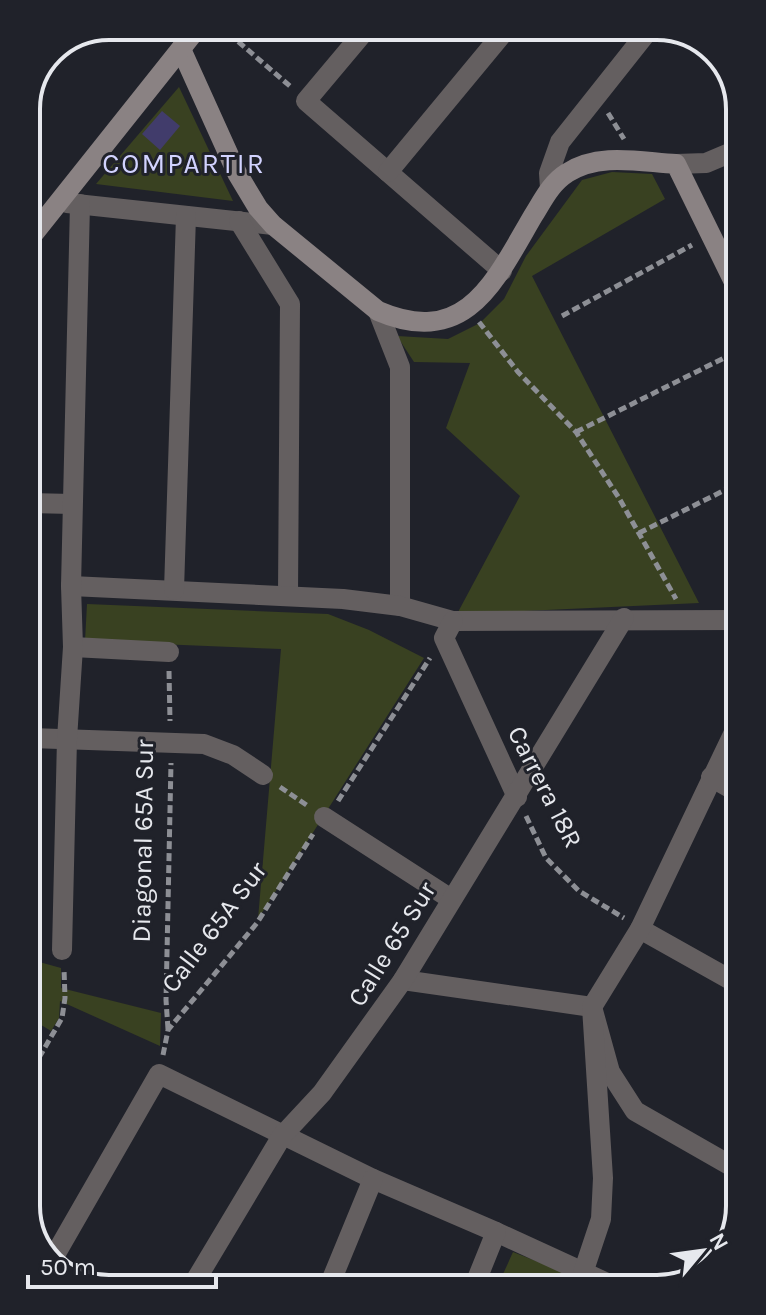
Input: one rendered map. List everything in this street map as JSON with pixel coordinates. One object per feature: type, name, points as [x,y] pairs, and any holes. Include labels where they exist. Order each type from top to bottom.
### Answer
[{"type":"street","points":[[40,230],[69,203],[188,40]]},
{"type":"street","points":[[357,40],[306,101],[502,271]]},
{"type":"street","points":[[388,172],[497,40]]},
{"type":"street","points":[[550,188],[549,173],[560,142],[641,40]]},
{"type":"street","points":[[181,49],[237,173],[249,195],[273,225],[378,311],[407,321],[439,322],[469,308],[502,271],[550,188],[565,174],[591,163],[614,159],[706,163],[726,155]]},
{"type":"street","points":[[676,164],[726,266]]},
{"type":"street","points":[[69,203],[273,225]]},
{"type":"street","points":[[62,950],[67,739],[73,647],[69,203]]},
{"type":"street","points":[[174,590],[186,216]]},
{"type":"street","points":[[239,221],[290,304],[288,595]]},
{"type":"street","points":[[378,311],[400,367],[400,606]]},
{"type":"street","points":[[40,503],[72,504]]},
{"type":"street","points":[[71,586],[288,595],[400,606],[449,629],[624,618],[726,620]]},
{"type":"street","name":"Calle 65 Sur","points":[[199,1275],[282,1136],[322,1093],[403,980],[624,618]]},
{"type":"street","name":"Carrera 18R","points":[[449,629],[517,797]]},
{"type":"street","points":[[73,647],[169,652]]},
{"type":"street","points":[[40,738],[204,744],[233,755],[263,775]]},
{"type":"street","points":[[583,1273],[601,1219],[603,1178],[592,1007],[640,929],[726,748]]},
{"type":"street","points":[[711,777],[726,786]]},
{"type":"street","points":[[324,817],[451,899]]},
{"type":"street","points":[[640,929],[726,977]]},
{"type":"street","points":[[403,980],[592,1007]]},
{"type":"street","points":[[592,1007],[610,1072],[635,1111],[726,1163]]},
{"type":"street","points":[[57,1252],[159,1074],[373,1179],[477,1222],[588,1275]]},
{"type":"street","points":[[334,1275],[373,1179]]},
{"type":"street","points":[[479,1275],[496,1232]]},
{"type":"path","points":[[236,40],[306,101]]},
{"type":"path","points":[[597,96],[639,162]]},
{"type":"path","points":[[562,316],[711,235]]},
{"type":"path","points":[[469,308],[518,372],[576,432],[619,498],[687,620]]},
{"type":"path","points":[[576,432],[726,357]]},
{"type":"path","points":[[639,533],[726,490]]},
{"type":"path","name":"Calle 65A Sur","points":[[159,1074],[168,1030],[257,923],[449,629]]},
{"type":"path","name":"Diagonal 65A Sur","points":[[168,1030],[169,652]]},
{"type":"path","points":[[263,775],[324,817]]},
{"type":"path","name":"Carrera 18R","points":[[517,797],[546,858],[579,891],[640,929]]},
{"type":"path","points":[[40,1056],[62,1018],[65,998],[62,950]]},
{"type":"green space","points":[[179,87],[233,201],[96,184]]},
{"type":"green space","points":[[612,172],[652,174],[665,199],[532,276],[699,603],[457,614],[520,496],[446,428],[470,363],[414,362],[397,336],[448,339],[480,323],[504,299],[526,256],[582,180]]},
{"type":"green space","points":[[87,604],[328,614],[369,630],[424,658],[258,919],[281,649],[85,641]]},
{"type":"green space","points":[[40,962],[61,968],[61,988],[161,1013],[160,1046],[60,1001],[59,1018],[51,1031],[40,1024]]},
{"type":"green space","points":[[513,1252],[571,1275],[503,1275]]},
{"type":"building","points":[[162,111],[180,126],[160,150],[142,134]]},
{"type":"district","name":"COMPARTIR","points":[[184,163]]}]
